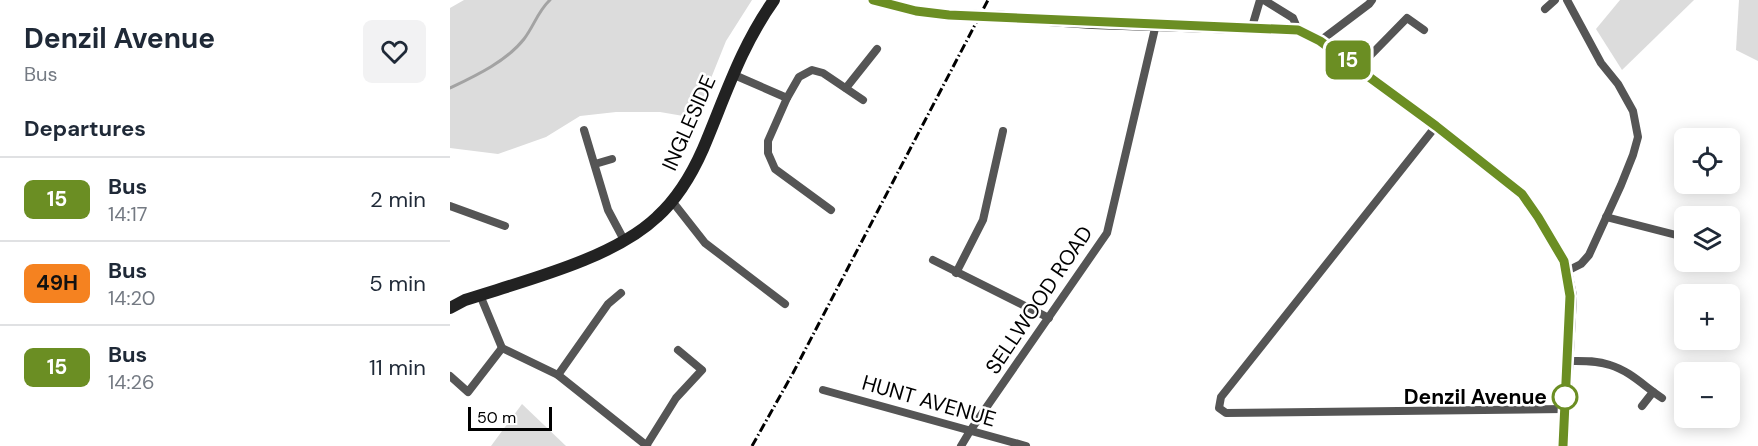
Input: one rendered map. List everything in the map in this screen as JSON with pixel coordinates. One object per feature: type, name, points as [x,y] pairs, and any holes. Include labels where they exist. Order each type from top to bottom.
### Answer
[{"type":"street","name":"INGLESIDE","points":[[450,308],[480,295],[605,251],[657,217],[688,179],[703,149],[732,74],[750,38],[774,0]]},
{"type":"street","points":[[873,0],[914,5],[949,15],[1093,23],[1298,30],[1320,41],[1436,126],[1522,194],[1551,237],[1567,271],[1570,296],[1563,446]]},
{"type":"street","points":[[1252,27],[1260,0]]},
{"type":"street","points":[[1264,0],[1293,18],[1298,30]]},
{"type":"street","points":[[1320,41],[1372,0]]},
{"type":"street","points":[[1545,9],[1556,0]]},
{"type":"street","points":[[1567,0],[1601,63],[1618,84],[1633,111],[1638,137],[1633,155],[1589,255],[1581,264],[1567,271]]},
{"type":"street","points":[[1358,68],[1407,18],[1424,30]]},
{"type":"street","name":"SELLWOOD ROAD","points":[[961,446],[1107,233],[1156,24]]},
{"type":"street","points":[[846,88],[877,49]]},
{"type":"street","points":[[831,210],[775,169],[768,153],[768,141],[799,76],[813,70],[823,73],[863,100]]},
{"type":"street","points":[[732,74],[787,98]]},
{"type":"street","points":[[1436,126],[1221,397],[1215,410],[1226,414],[1564,409]]},
{"type":"street","points":[[584,130],[608,210],[624,240]]},
{"type":"street","points":[[956,273],[983,220],[1003,130]]},
{"type":"street","points":[[595,164],[612,159]]},
{"type":"street","points":[[672,201],[705,243],[785,304]]},
{"type":"street","points":[[450,206],[505,226]]},
{"type":"street","points":[[1606,217],[1674,234]]},
{"type":"street","points":[[933,260],[1049,318]]},
{"type":"street","points":[[558,375],[608,304],[621,293]]},
{"type":"street","points":[[480,295],[502,348],[558,375],[646,446],[676,398],[702,370],[678,350]]},
{"type":"street","points":[[450,376],[468,392],[502,348]]},
{"type":"street","points":[[1567,361],[1610,364],[1625,371],[1662,398]]},
{"type":"street","name":"HUNT AVENUE","points":[[822,390],[1026,446]]},
{"type":"street","points":[[1642,406],[1653,392]]},
{"type":"shaded area","points":[[464,0],[752,0],[726,41],[695,118],[660,112],[616,112],[580,116],[546,137],[498,154],[450,148],[450,8]]},
{"type":"shaded area","points":[[1620,0],[1694,0],[1622,70],[1596,29]]},
{"type":"shaded area","points":[[1739,0],[1758,0],[1758,61],[1736,50]]},
{"type":"shaded area","points":[[522,404],[566,446],[491,446]]},
{"type":"waterway","points":[[450,88],[490,67],[517,47],[550,0]]},
{"type":"railway","points":[[752,446],[793,373],[988,0]]},
{"type":"bus line","name":"15","points":[[873,0],[916,11],[949,15],[1093,23],[1298,30],[1320,41],[1436,126],[1522,194],[1551,237],[1564,261],[1570,296],[1563,446]]},
{"type":"place","name":"Denzil Avenue","points":[[1565,397]]}]
